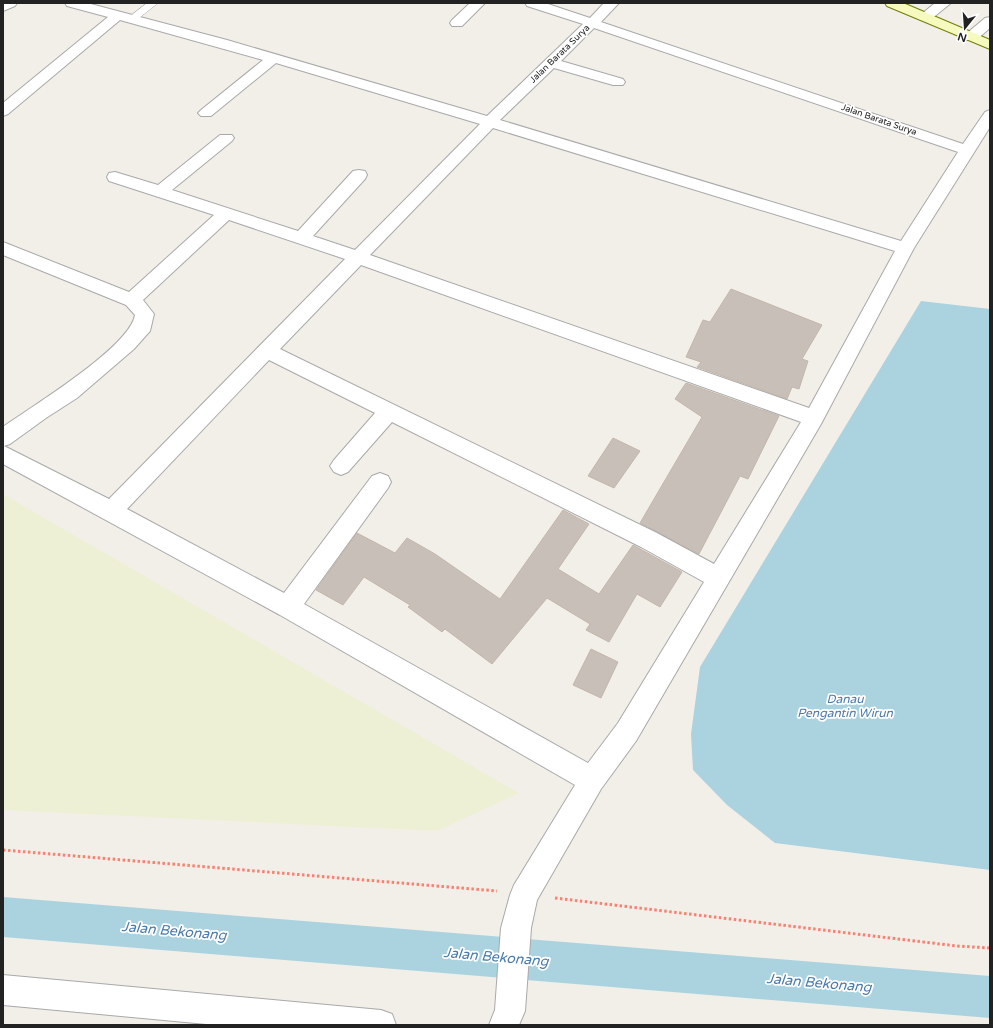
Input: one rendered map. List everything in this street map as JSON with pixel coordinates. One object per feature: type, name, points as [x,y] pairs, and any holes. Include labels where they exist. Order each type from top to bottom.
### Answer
[{"type":"main road","points":[[892,3],[990,45]]},
{"type":"street","points":[[3,7],[10,3]]},
{"type":"street","points":[[457,23],[478,3]]},
{"type":"street","points":[[532,3],[592,23],[612,3]]},
{"type":"street","points":[[925,16],[944,3]]},
{"type":"street","points":[[79,4],[124,18],[273,58],[490,122],[905,248]]},
{"type":"street","points":[[3,111],[124,18]]},
{"type":"street","points":[[971,37],[990,21]]},
{"type":"street","name":"Jalan Barata Surya","points":[[111,510],[268,351],[490,122],[592,23],[967,150]]},
{"type":"street","points":[[206,113],[273,58]]},
{"type":"street","points":[[551,62],[618,82]]},
{"type":"street","points":[[507,1018],[516,928],[524,895],[592,780],[627,732],[814,418],[905,248],[990,115]]},
{"type":"street","points":[[160,192],[226,138]]},
{"type":"street","points":[[302,238],[360,175]]},
{"type":"street","points":[[116,177],[358,257],[814,418]]},
{"type":"street","points":[[132,300],[226,214]]},
{"type":"street","points":[[3,248],[132,300],[145,314],[143,326],[127,344],[70,393],[39,412],[3,438]]},
{"type":"street","points":[[268,351],[649,540],[718,578]]},
{"type":"street","points":[[341,466],[389,411]]},
{"type":"street","points":[[3,454],[111,510],[288,607],[592,780]]},
{"type":"street","points":[[288,607],[380,482]]},
{"type":"street","points":[[3,990],[381,1025]]},
{"type":"lane","points":[[124,18],[153,3]]},
{"type":"path","points":[[3,850],[461,887],[957,946],[990,948]]},
{"type":"green space","points":[[3,494],[519,793],[437,831],[3,810]]},
{"type":"water","name":"Danau Pengantin Wirun","points":[[921,301],[990,309],[990,870],[775,843],[727,805],[693,770],[691,734],[700,667]]},
{"type":"building","points":[[731,289],[822,325],[802,359],[808,361],[799,389],[792,387],[787,399],[697,367],[701,362],[686,357],[703,320],[710,322]]},
{"type":"building","points":[[686,383],[779,416],[748,479],[740,476],[699,554],[640,523],[702,417],[675,399]]},
{"type":"building","points":[[613,438],[640,451],[614,488],[588,476]]},
{"type":"building","points":[[563,510],[589,524],[558,569],[599,594],[633,545],[682,572],[660,607],[637,594],[609,642],[586,630],[590,624],[547,598],[492,664],[445,629],[442,632],[408,607],[410,605],[364,577],[343,605],[316,590],[357,533],[395,553],[407,538],[435,554],[500,599]]},
{"type":"building","points":[[591,649],[618,662],[601,698],[573,685]]},
{"type":"waterway","name":"Jalan Bekonang","points":[[3,917],[990,997]]}]
